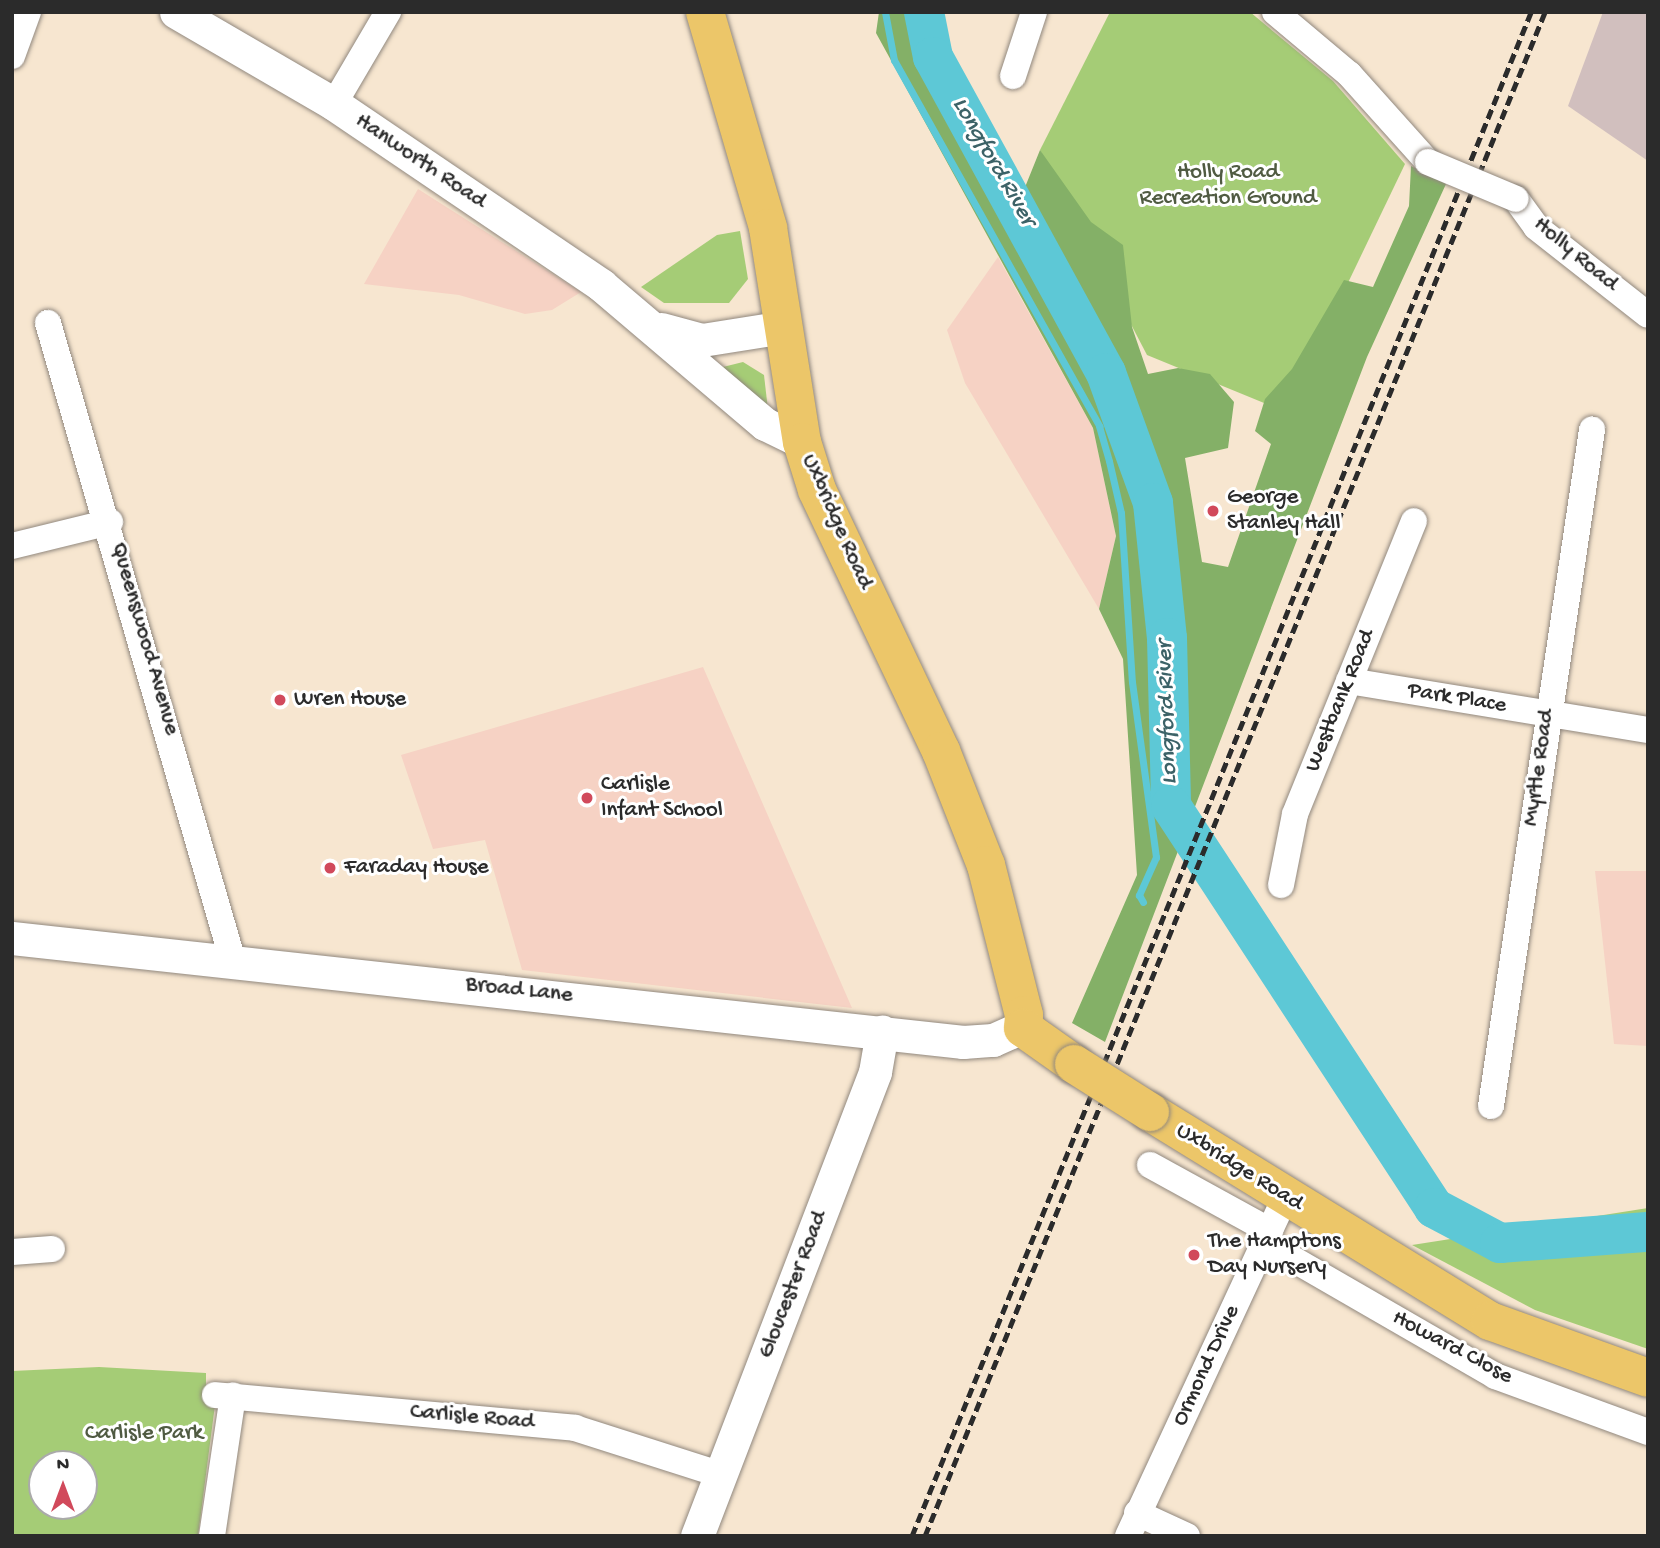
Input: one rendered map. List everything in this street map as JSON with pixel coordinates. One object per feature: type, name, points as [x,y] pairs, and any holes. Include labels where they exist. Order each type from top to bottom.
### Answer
[{"type":"main road","name":"Uxbridge Road","points":[[705,12],[768,228],[802,442],[817,490],[941,751],[986,865],[1025,1024],[1074,1064],[1285,1197],[1490,1321],[1648,1378]]},
{"type":"street","points":[[12,56],[28,12]]},
{"type":"street","name":"Hanworth Road","points":[[176,12],[334,104],[655,327],[765,424],[802,442]]},
{"type":"street","points":[[334,104],[388,12]]},
{"type":"street","points":[[1013,76],[1034,12]]},
{"type":"street","name":"Holly Road","points":[[1284,15],[1349,74],[1428,162],[1516,199],[1536,227],[1648,315]]},
{"type":"street","name":"Queenswood Avenue","points":[[48,323],[110,522],[232,958]]},
{"type":"street","name":"Hanworth Road","points":[[655,327],[702,340],[784,327]]},
{"type":"street","name":"Myrtle Road","points":[[1491,1106],[1547,714],[1592,430]]},
{"type":"street","name":"Westbank Road","points":[[1281,885],[1295,814],[1414,521]]},
{"type":"street","points":[[12,546],[110,522]]},
{"type":"street","name":"Park Place","points":[[1349,681],[1648,730]]},
{"type":"street","name":"Broad Lane","points":[[12,937],[232,958],[963,1042],[993,1040],[1025,1024]]},
{"type":"street","name":"Gloucester Road","points":[[697,1536],[875,1072],[882,1032]]},
{"type":"street","name":"Howard Close","points":[[1150,1165],[1495,1376],[1648,1432]]},
{"type":"street","name":"Ormond Drive","points":[[1133,1525],[1285,1197]]},
{"type":"street","points":[[12,1252],[52,1249]]},
{"type":"street","name":"Carlisle Road","points":[[212,1536],[224,1395],[575,1428],[722,1475]]},
{"type":"street","points":[[1133,1525],[1187,1536]]},
{"type":"shaded area","points":[[1603,12],[1648,12],[1648,161],[1568,106]]},
{"type":"shaded area","points":[[418,189],[581,292],[552,310],[525,314],[459,295],[364,284]]},
{"type":"shaded area","points":[[998,257],[1093,428],[1116,536],[1099,609],[965,383],[947,330]]},
{"type":"shaded area","name":"Carlisle Infant School","points":[[703,667],[852,1008],[522,970],[485,840],[433,849],[401,755]]},
{"type":"shaded area","points":[[1595,871],[1648,871],[1648,1046],[1614,1044]]},
{"type":"green space","points":[[879,12],[919,12],[915,45],[1015,212],[1040,150],[1091,222],[1123,245],[1132,327],[1148,374],[1178,368],[1210,374],[1234,402],[1228,448],[1185,458],[1202,562],[1228,567],[1271,444],[1255,431],[1265,399],[1292,369],[1344,280],[1373,287],[1409,206],[1411,166],[1446,184],[1367,357],[1105,1042],[1072,1023],[1137,875],[1123,659],[1099,609],[1116,536],[1093,428],[876,33]]},
{"type":"green space","name":"Holly Road Recreation Ground","points":[[1110,12],[1250,12],[1333,81],[1405,164],[1286,412],[1147,355],[1040,150]]},
{"type":"green space","points":[[740,231],[748,279],[729,303],[664,303],[641,287],[717,235]]},
{"type":"green space","points":[[743,362],[764,375],[768,410],[723,367]]},
{"type":"green space","points":[[1648,1208],[1648,1349],[1535,1310],[1412,1245]]},
{"type":"green space","name":"Carlisle Park","points":[[99,1367],[206,1373],[206,1403],[215,1405],[198,1536],[12,1536],[12,1371]]},
{"type":"waterway","points":[[885,12],[894,60],[1099,426],[1121,513],[1132,682],[1156,857],[1139,895],[1143,902]]},
{"type":"waterway","name":"Longford River","points":[[924,12],[933,57],[1106,373],[1153,503],[1167,638],[1171,806],[1434,1208],[1500,1243],[1648,1232]]},
{"type":"railway","points":[[912,1536],[1531,12]]},
{"type":"railway","points":[[925,1536],[1545,12]]},
{"type":"place","name":"George Stanley Hall","points":[[1213,511]]},
{"type":"place","name":"Wren House","points":[[280,700]]},
{"type":"place","name":"Carlisle Infant School","points":[[587,798]]},
{"type":"place","name":"Faraday House","points":[[330,868]]},
{"type":"place","name":"The Hamptons Day Nursery","points":[[1194,1255]]}]
